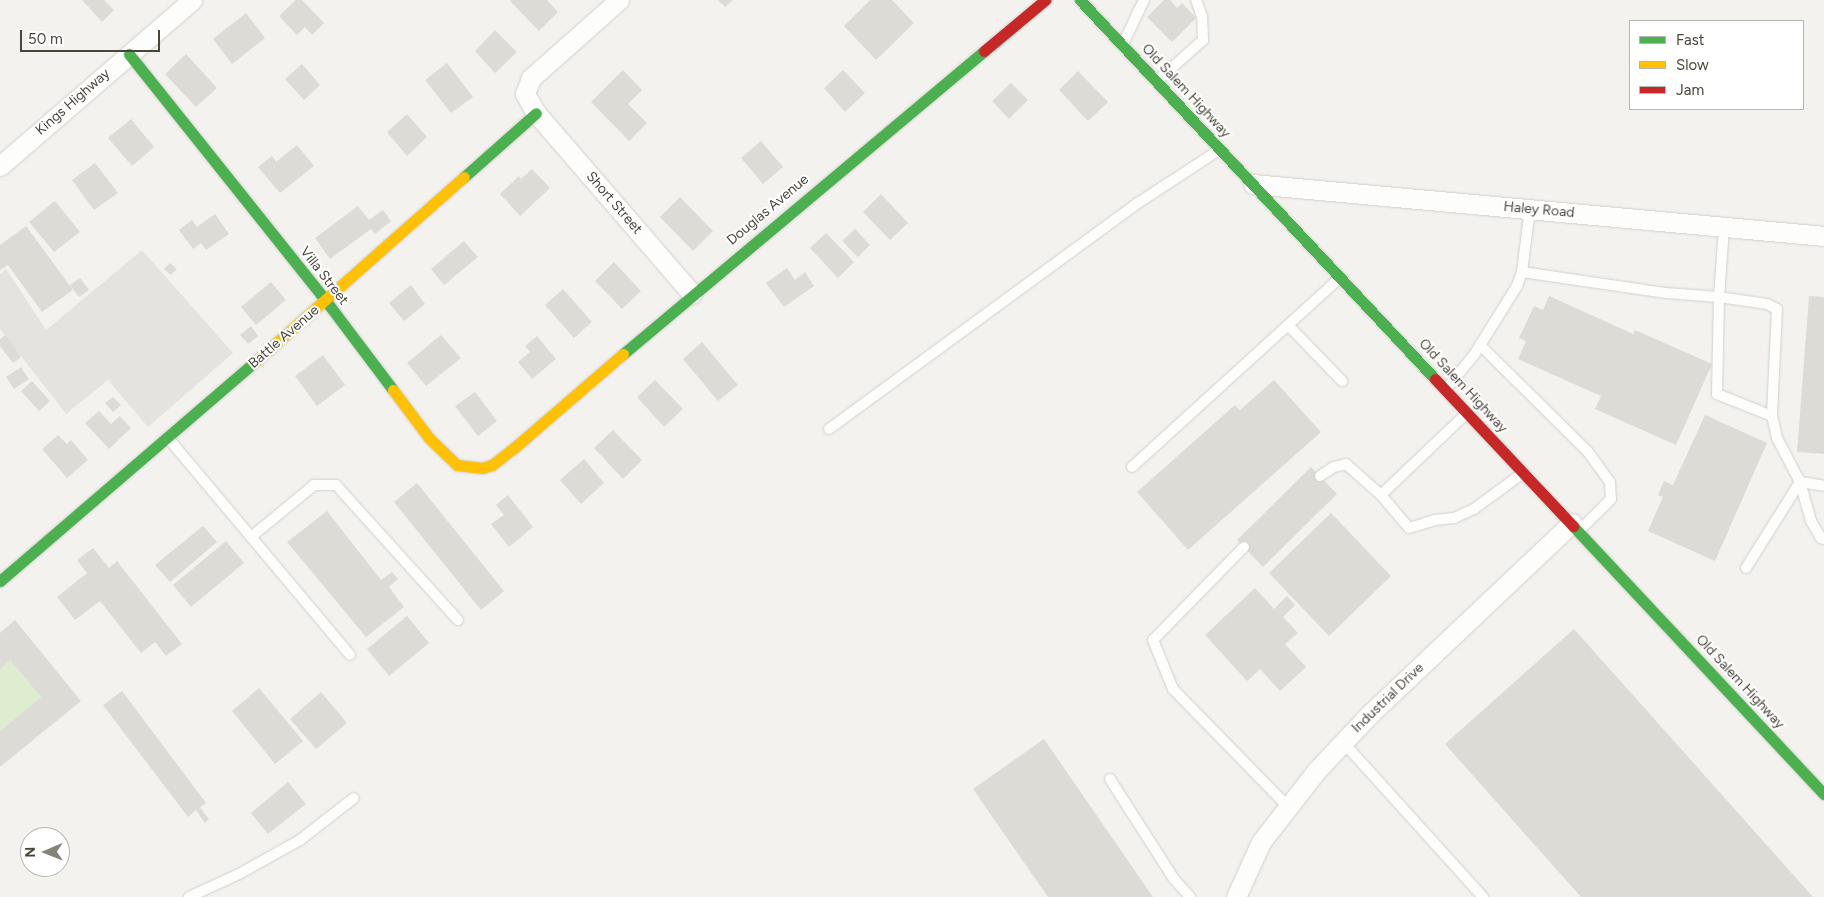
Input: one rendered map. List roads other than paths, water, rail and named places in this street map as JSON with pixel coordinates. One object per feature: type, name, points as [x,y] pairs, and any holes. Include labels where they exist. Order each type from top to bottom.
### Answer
[{"type":"street","name":"Kings Highway","points":[[0,166],[192,0]]},
{"type":"street","points":[[536,113],[526,94],[530,78],[619,0]]},
{"type":"street","name":"Douglas Avenue","points":[[514,448],[692,294],[1044,0]]},
{"type":"street","name":"Old Salem Highway","points":[[1080,0],[1824,794]]},
{"type":"street","name":"Villa Street","points":[[129,54],[326,301],[429,438],[457,465],[482,468],[492,465],[514,448]]},
{"type":"street","name":"Short Street","points":[[536,113],[692,294]]},
{"type":"street","name":"Battle Avenue","points":[[0,581],[326,301],[536,113]]},
{"type":"street","name":"Haley Road","points":[[1253,184],[1824,236]]},
{"type":"street","name":"Industrial Drive","points":[[1236,897],[1261,842],[1317,770],[1370,714],[1575,527]]},
{"type":"lane","points":[[1122,45],[1144,0]]},
{"type":"lane","points":[[1157,82],[1203,40],[1202,17],[1196,0]]},
{"type":"lane","points":[[829,429],[1138,204],[1220,149]]},
{"type":"lane","points":[[1446,390],[1480,345],[1517,286],[1522,272],[1530,209]]},
{"type":"lane","points":[[1724,227],[1719,297],[1717,394],[1772,416]]},
{"type":"lane","points":[[1522,272],[1666,293],[1719,297],[1767,304],[1777,309],[1772,416],[1777,438],[1800,482],[1811,521],[1821,538],[1824,539]]},
{"type":"lane","points":[[1132,467],[1341,278]]},
{"type":"lane","points":[[1288,325],[1342,381]]},
{"type":"lane","points":[[1480,345],[1588,452],[1610,482],[1611,499],[1575,527]]},
{"type":"lane","points":[[1381,496],[1468,413]]},
{"type":"lane","points":[[168,437],[350,655]]},
{"type":"lane","points":[[1320,476],[1334,467],[1346,464],[1381,496],[1408,528],[1435,520],[1454,518],[1474,509],[1524,472]]},
{"type":"lane","points":[[1800,482],[1824,486]]},
{"type":"lane","points":[[1746,568],[1800,482]]},
{"type":"lane","points":[[251,537],[314,485],[336,484],[458,620]]},
{"type":"lane","points":[[1244,547],[1153,640],[1172,688],[1288,807]]},
{"type":"lane","points":[[1343,742],[1483,897]]},
{"type":"lane","points":[[1110,780],[1174,879],[1190,897]]},
{"type":"lane","points":[[189,897],[239,874],[300,840],[354,798]]}]
